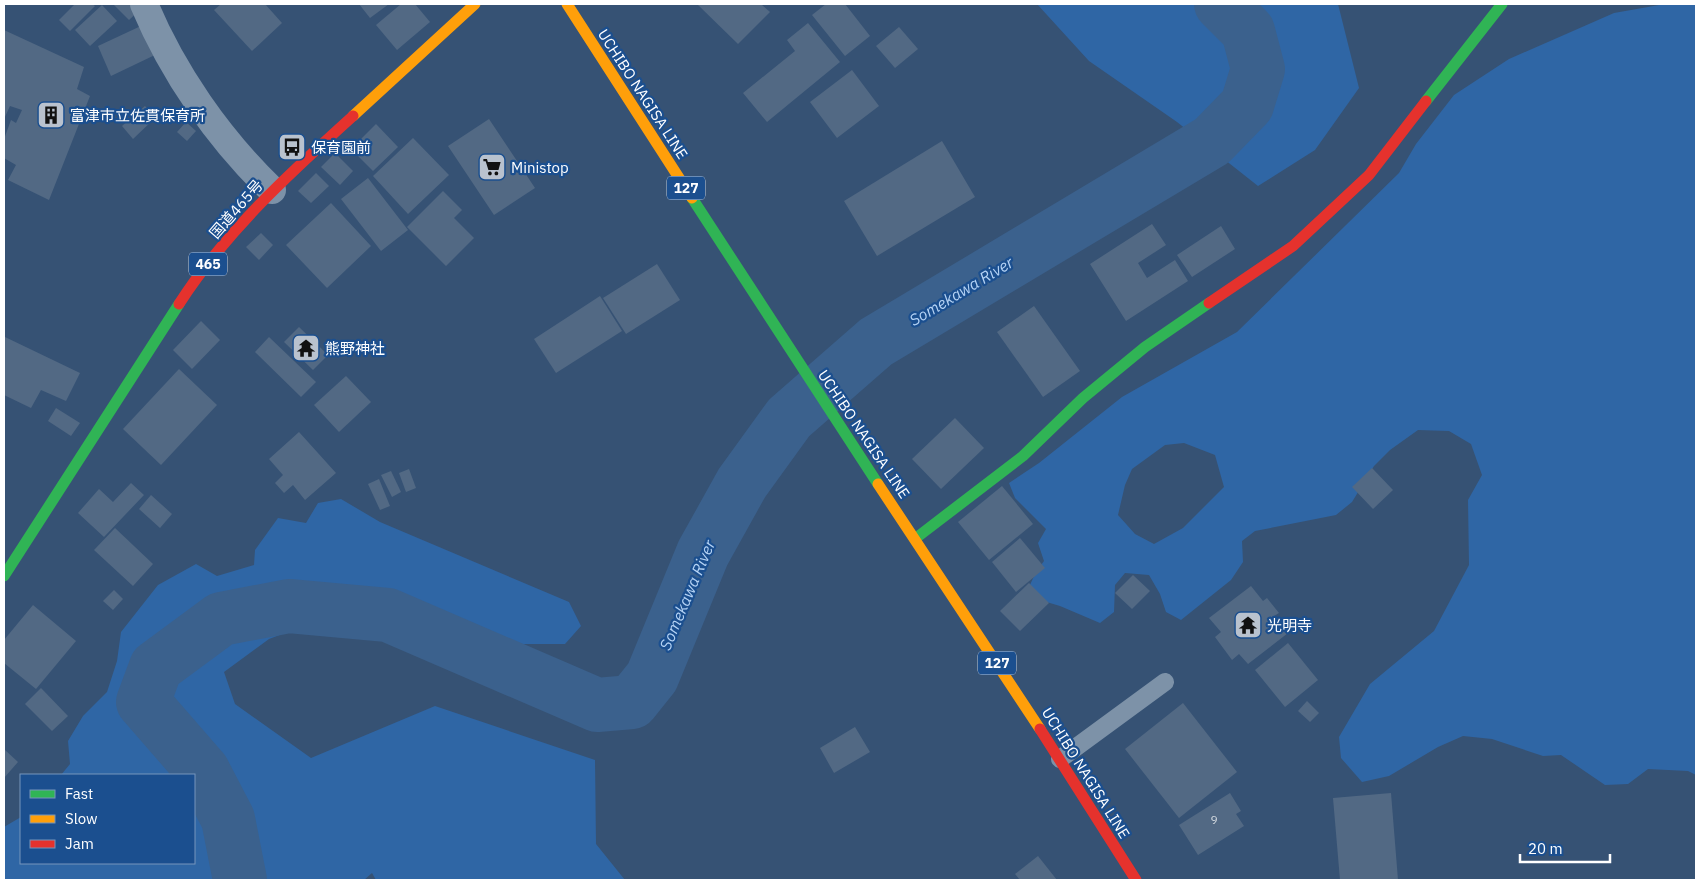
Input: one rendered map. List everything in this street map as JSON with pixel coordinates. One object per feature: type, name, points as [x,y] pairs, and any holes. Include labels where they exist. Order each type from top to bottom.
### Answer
[{"type":"main road","name":"国道465号","points":[[6,567],[196,278],[272,190],[474,4]]},
{"type":"main road","name":"UCHIBO NAGISA LINE","points":[[567,4],[805,373],[916,538],[1060,759],[1136,880]]},
{"type":"main road","points":[[916,538],[1023,456],[1083,398],[1145,346],[1293,246],[1369,175],[1502,4]]},
{"type":"street","points":[[144,4],[158,35],[218,132],[272,190]]},
{"type":"lane","points":[[1060,759],[1165,682]]},
{"type":"shaded area","points":[[1037,4],[1338,4],[1359,88],[1315,150],[1258,186],[1177,122],[1089,61]]},
{"type":"shaded area","points":[[1665,4],[1696,4],[1696,775],[1688,771],[1648,769],[1628,784],[1605,785],[1561,755],[1543,756],[1492,739],[1463,736],[1438,747],[1389,776],[1362,782],[1341,758],[1339,737],[1370,684],[1434,631],[1469,565],[1468,500],[1482,475],[1471,444],[1449,431],[1418,430],[1390,450],[1374,466],[1352,502],[1336,515],[1255,531],[1242,541],[1243,562],[1231,580],[1181,620],[1166,612],[1160,594],[1149,575],[1125,573],[1115,585],[1114,612],[1100,623],[1060,606],[1033,598],[1029,587],[1044,561],[1038,543],[1046,529],[1015,498],[1009,483],[1039,463],[1122,397],[1237,332],[1399,173],[1416,144],[1454,95],[1509,59],[1614,13]],"holes":[[[1184,443],[1215,455],[1224,487],[1183,528],[1154,544],[1135,534],[1118,515],[1125,485],[1132,469],[1165,445]]]},
{"type":"shaded area","points":[[341,499],[380,522],[569,602],[581,626],[565,644],[506,644],[384,628],[314,622],[269,639],[224,672],[235,704],[311,758],[435,706],[595,760],[596,844],[625,880],[376,880],[372,873],[364,880],[4,880],[4,827],[20,818],[20,864],[195,864],[195,774],[62,774],[70,764],[68,741],[83,716],[107,692],[117,661],[121,632],[158,585],[196,564],[217,576],[254,565],[255,550],[278,518],[306,523],[318,503]]},
{"type":"building","points":[[75,4],[92,4],[95,6],[70,31],[59,20]]},
{"type":"building","points":[[113,4],[137,4],[142,8],[129,20]]},
{"type":"building","points":[[221,4],[265,4],[282,23],[252,51],[214,10]]},
{"type":"building","points":[[359,4],[389,4],[370,18]]},
{"type":"building","points":[[401,4],[415,4],[430,22],[397,50],[376,25]]},
{"type":"building","points":[[697,4],[761,4],[770,12],[738,44]]},
{"type":"building","points":[[826,4],[845,4],[870,36],[845,56],[812,15]]},
{"type":"building","points":[[102,5],[117,21],[90,46],[75,30]]},
{"type":"building","points":[[808,23],[840,62],[767,122],[743,93],[795,51],[787,40]]},
{"type":"building","points":[[143,25],[157,54],[111,76],[98,46]]},
{"type":"building","points":[[899,27],[918,49],[895,68],[876,46]]},
{"type":"building","name":"富津市立佐貫保育所","points":[[4,30],[84,67],[77,89],[90,96],[49,200],[8,180],[16,165],[4,158],[4,139],[11,120],[16,123],[22,110],[10,106],[4,119]]},
{"type":"building","points":[[852,70],[879,106],[837,138],[810,102]]},
{"type":"building","points":[[145,106],[155,118],[133,139],[122,126]]},
{"type":"building","name":"Ministop","points":[[489,119],[535,188],[494,215],[448,146]]},
{"type":"building","points":[[186,122],[196,131],[187,141],[177,132]]},
{"type":"building","points":[[376,124],[398,147],[373,171],[351,149]]},
{"type":"building","points":[[413,138],[449,175],[408,214],[373,176]]},
{"type":"building","points":[[942,141],[975,197],[877,256],[844,201]]},
{"type":"building","points":[[335,153],[353,171],[340,185],[321,167]]},
{"type":"building","points":[[316,173],[329,186],[311,203],[298,191]]},
{"type":"building","points":[[368,178],[408,230],[381,251],[341,199]]},
{"type":"building","points":[[443,191],[462,210],[454,218],[474,238],[446,266],[407,227]]},
{"type":"building","points":[[331,203],[371,246],[327,288],[286,245]]},
{"type":"building","points":[[1152,224],[1166,245],[1138,263],[1147,278],[1175,260],[1188,281],[1126,321],[1090,264]]},
{"type":"building","points":[[1221,226],[1235,249],[1192,277],[1177,255]]},
{"type":"building","points":[[261,233],[273,245],[259,260],[246,247]]},
{"type":"building","points":[[657,264],[680,300],[626,334],[603,298]]},
{"type":"building","points":[[600,296],[622,331],[556,373],[534,339]]},
{"type":"building","points":[[1034,306],[1080,371],[1043,397],[997,332]]},
{"type":"building","points":[[201,321],[220,340],[192,369],[173,350]]},
{"type":"building","name":"熊野神社","points":[[299,327],[328,355],[313,370],[284,342]]},
{"type":"building","points":[[5,337],[80,373],[66,401],[41,390],[31,408],[4,395]]},
{"type":"building","points":[[269,337],[316,382],[301,397],[255,352]]},
{"type":"building","points":[[179,369],[217,405],[161,465],[123,429]]},
{"type":"building","points":[[346,376],[371,402],[339,432],[314,405]]},
{"type":"building","points":[[56,408],[80,423],[71,436],[48,421]]},
{"type":"building","points":[[955,418],[984,448],[941,489],[912,459]]},
{"type":"building","points":[[299,432],[336,473],[305,500],[293,485],[284,493],[275,483],[283,475],[269,459]]},
{"type":"building","points":[[1372,468],[1393,490],[1373,509],[1352,487]]},
{"type":"building","points":[[409,469],[416,488],[406,492],[399,473]]},
{"type":"building","points":[[391,471],[401,492],[392,497],[381,475]]},
{"type":"building","points":[[379,479],[390,506],[380,510],[368,484]]},
{"type":"building","points":[[131,483],[144,495],[104,537],[78,513],[99,489],[113,502]]},
{"type":"building","points":[[1002,486],[1033,524],[989,560],[958,522]]},
{"type":"building","points":[[151,495],[172,514],[160,528],[139,509]]},
{"type":"building","points":[[115,528],[153,564],[133,586],[94,550]]},
{"type":"building","points":[[1020,538],[1045,568],[1016,592],[992,562]]},
{"type":"building","points":[[1133,575],[1150,591],[1132,609],[1115,593]]},
{"type":"building","points":[[1029,583],[1049,603],[1020,631],[1000,611]]},
{"type":"building","name":"光明寺","points":[[1251,586],[1263,601],[1267,598],[1279,613],[1274,616],[1288,633],[1248,664],[1239,654],[1232,660],[1215,637],[1221,632],[1209,618]]},
{"type":"building","points":[[114,590],[123,599],[113,610],[103,601]]},
{"type":"building","points":[[33,605],[76,641],[36,689],[4,663],[4,640]]},
{"type":"building","points":[[1288,643],[1318,680],[1285,707],[1255,670]]},
{"type":"building","points":[[41,688],[68,716],[52,731],[25,704]]},
{"type":"building","points":[[1307,701],[1319,713],[1310,722],[1298,711]]},
{"type":"building","points":[[1183,703],[1237,772],[1179,818],[1125,749]]},
{"type":"building","points":[[855,727],[870,752],[834,773],[820,748]]},
{"type":"building","points":[[4,749],[18,762],[4,778]]},
{"type":"building","points":[[1230,793],[1241,811],[1236,814],[1244,826],[1198,855],[1179,825]]},
{"type":"building","points":[[1391,793],[1398,880],[1340,880],[1333,798]]},
{"type":"building","points":[[1038,856],[1057,880],[1020,880],[1015,874]]},
{"type":"waterway","name":"Somekawa River","points":[[240,880],[228,819],[203,771],[143,702],[156,667],[221,619],[289,606],[388,615],[597,705],[632,702],[652,677],[703,553],[742,483],[789,418],[876,342],[1212,141],[1247,105],[1258,69],[1248,31],[1221,4]]},
{"type":"traffic: fast","points":[[1426,101],[1502,4]]},
{"type":"traffic: fast","points":[[692,198],[878,484]]},
{"type":"traffic: fast","points":[[916,538],[1023,456],[1083,398],[1145,347],[1209,303]]},
{"type":"traffic: fast","points":[[4,576],[179,304]]},
{"type":"traffic: slow","points":[[353,116],[475,4]]},
{"type":"traffic: slow","points":[[567,4],[692,198]]},
{"type":"traffic: slow","points":[[878,484],[1040,729]]},
{"type":"traffic: jam","points":[[1209,303],[1293,246],[1369,175],[1426,101]]},
{"type":"traffic: jam","points":[[179,304],[197,277],[238,227],[283,181],[353,116]]},
{"type":"traffic: jam","points":[[1040,729],[1136,880]]},
{"type":"place","name":"富津市立佐貫保育所","points":[[51,115]]},
{"type":"place","name":"保育園前","points":[[292,147]]},
{"type":"place","name":"Ministop","points":[[492,167]]},
{"type":"place","name":"熊野神社","points":[[306,348]]},
{"type":"place","name":"光明寺","points":[[1248,625]]}]
